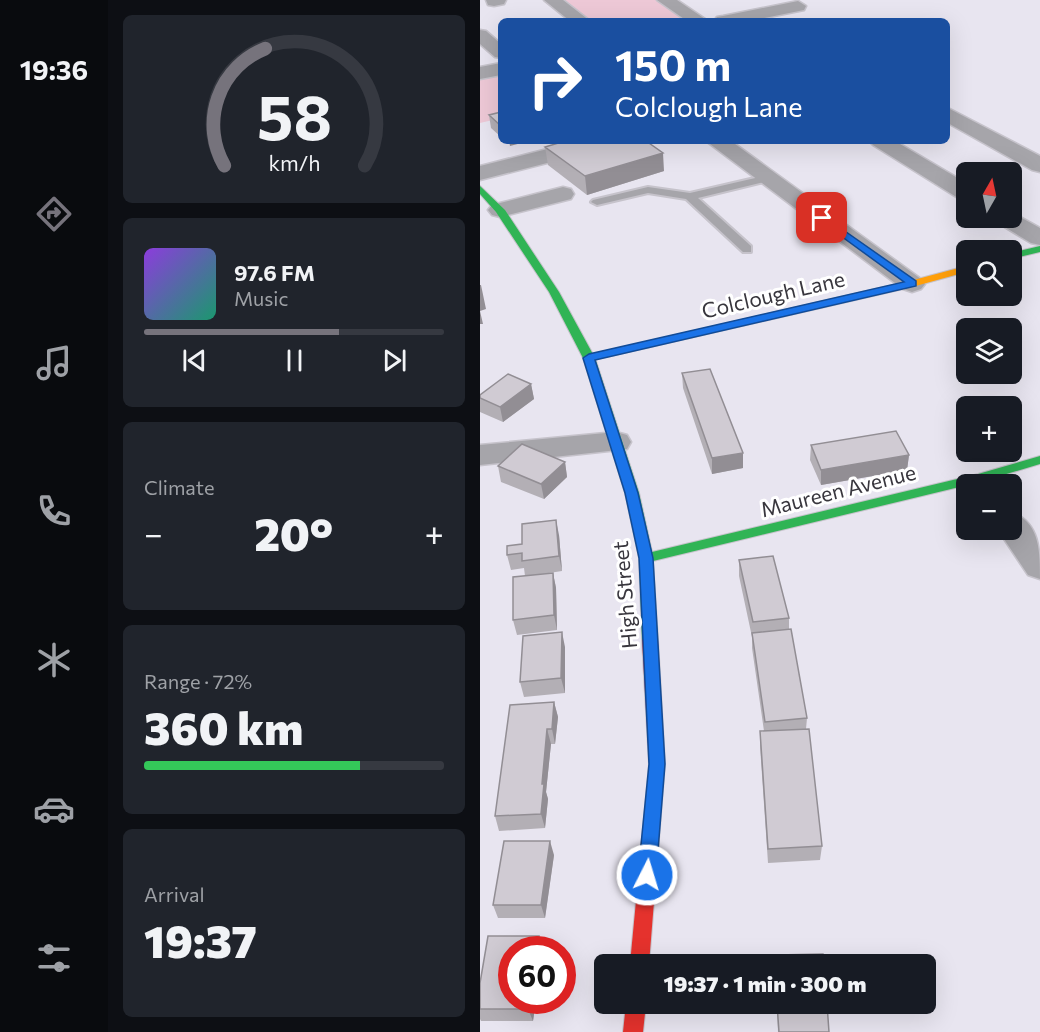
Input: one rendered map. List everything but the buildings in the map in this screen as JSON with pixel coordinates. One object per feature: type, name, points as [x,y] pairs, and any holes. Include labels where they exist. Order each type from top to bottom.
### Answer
[{"type":"main road","name":"High Street","points":[[480,189],[500,210],[554,291],[589,358],[632,493],[646,558],[657,764],[640,954]]},
{"type":"main road","points":[[1022,253],[1040,249]]},
{"type":"main road","name":"Colclough Lane","points":[[589,358],[912,284],[956,272]]},
{"type":"main road","name":"Maureen Avenue","points":[[1001,474],[1040,460]]},
{"type":"main road","name":"Maureen Avenue","points":[[646,558],[956,487]]},
{"type":"main road","points":[[633,1032],[635,1014]]},
{"type":"street","points":[[552,0],[577,18]]},
{"type":"street","points":[[665,0],[694,18]]},
{"type":"street","points":[[742,18],[798,9]]},
{"type":"street","points":[[480,35],[498,50]]},
{"type":"street","points":[[480,74],[498,70]]},
{"type":"street","points":[[950,115],[1040,165]]},
{"type":"street","points":[[721,144],[912,284]]},
{"type":"street","points":[[885,144],[956,187]]},
{"type":"street","points":[[480,173],[572,145]]},
{"type":"street","points":[[500,210],[562,194]]},
{"type":"street","points":[[1022,227],[1040,238]]},
{"type":"street","points":[[480,455],[616,442]]},
{"type":"street","points":[[1022,540],[1040,566]]},
{"type":"lane","points":[[597,202],[648,190],[690,196],[768,178]]},
{"type":"lane","points":[[690,196],[747,249]]},
{"type":"shaded area","points":[[552,0],[665,0],[694,18],[577,18]]},
{"type":"shaded area","points":[[498,70],[498,119],[480,123],[480,73]]},
{"type":"traffic: fast","points":[[480,189],[500,210],[554,292],[589,358],[632,493],[646,558],[650,640]]},
{"type":"traffic: fast","points":[[1022,253],[1040,249]]},
{"type":"traffic: fast","points":[[646,558],[980,478],[1040,460]]},
{"type":"traffic: slow","points":[[589,358],[912,284],[956,272]]},
{"type":"traffic: jam","points":[[640,954],[657,764],[650,640]]},
{"type":"traffic: jam","points":[[633,1032],[635,1014]]},
{"type":"route","points":[[647,875],[657,764],[646,558],[632,493],[589,358],[912,284],[822,218]]}]
